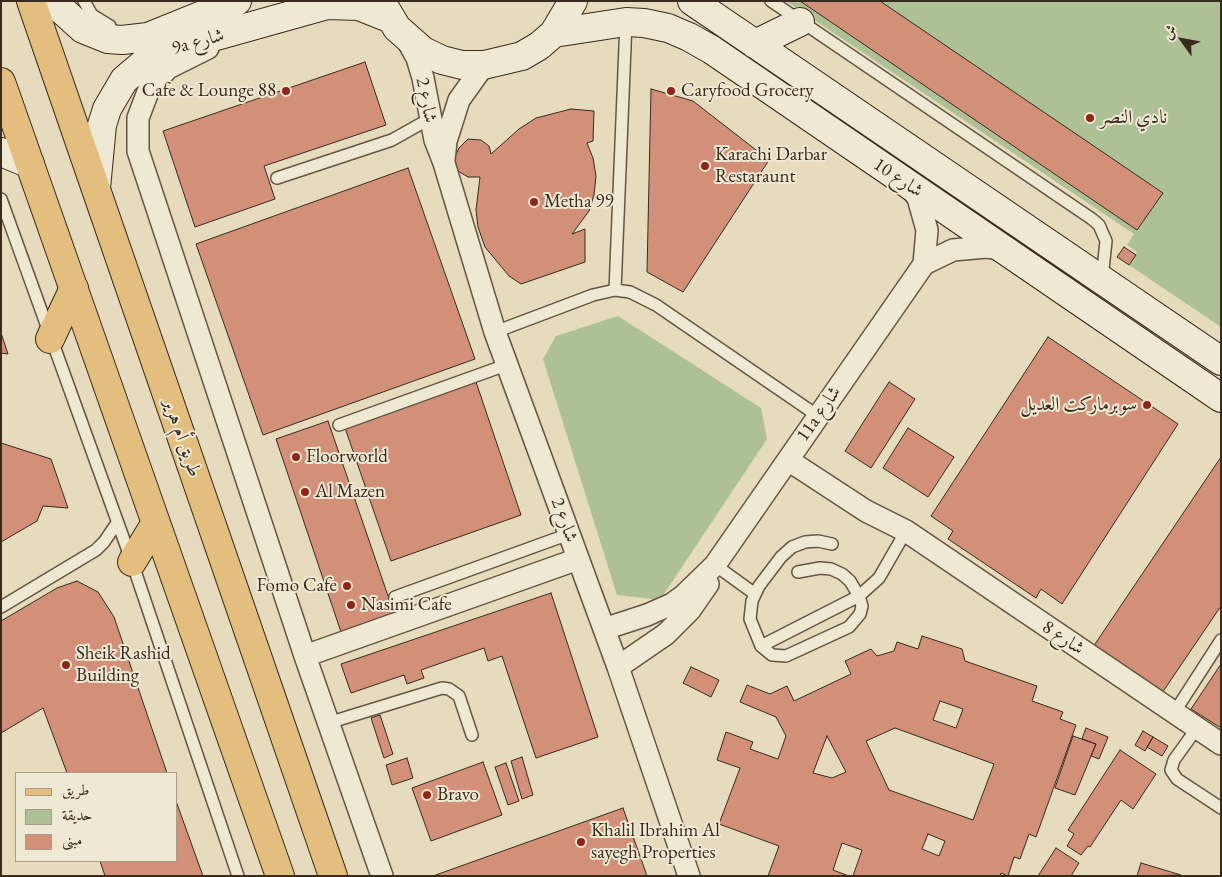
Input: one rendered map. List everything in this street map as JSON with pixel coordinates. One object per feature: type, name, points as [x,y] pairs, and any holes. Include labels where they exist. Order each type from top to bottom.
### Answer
[{"type":"main road","name":"طريق أم هرير","points":[[31,1],[333,876]]},
{"type":"main road","name":"9a شارع","points":[[52,1],[83,29],[108,39],[122,40],[148,37],[237,1]]},
{"type":"main road","points":[[554,33],[573,1]]},
{"type":"main road","name":"شارع 10","points":[[692,1],[1221,361]]},
{"type":"main road","name":"9a شارع","points":[[96,188],[102,125],[111,101],[124,80],[150,58],[166,50],[228,35],[327,5],[359,6],[392,19],[423,51],[442,60],[462,64],[484,65],[522,56],[539,46],[554,33]]},
{"type":"main road","name":"شارع 10","points":[[554,33],[626,22],[644,23],[668,28],[712,50],[1221,398]]},
{"type":"main road","points":[[755,44],[800,22]]},
{"type":"main road","points":[[1,82],[280,876]]},
{"type":"main road","points":[[1,152],[30,164]]},
{"type":"main road","points":[[50,340],[74,288]]},
{"type":"main road","points":[[132,562],[155,524]]},
{"type":"street","name":"شارع 2","points":[[392,19],[417,58],[423,78],[435,140],[444,163],[506,365],[618,667],[690,876]]},
{"type":"street","points":[[228,35],[205,50],[168,68],[149,89],[138,118],[138,151],[305,656],[382,876]]},
{"type":"street","name":"شارع 2","points":[[444,163],[446,141],[459,100],[484,65]]},
{"type":"street","name":"11a شارع","points":[[604,629],[647,616],[672,604],[715,565],[924,264],[928,230],[918,198],[908,184]]},
{"type":"street","name":"11a شارع","points":[[924,264],[953,250],[986,246],[1002,249]]},
{"type":"street","name":"شارع 8","points":[[792,454],[866,511],[906,531],[1221,744]]},
{"type":"street","points":[[305,656],[578,559]]},
{"type":"street","name":"11a شارع","points":[[618,667],[652,645],[679,622],[703,593],[715,565]]},
{"type":"lane","points":[[84,1],[92,16],[98,21],[122,28],[196,16]]},
{"type":"lane","points":[[771,1],[1092,218],[1106,241],[1102,281]]},
{"type":"lane","points":[[615,290],[626,22]]},
{"type":"lane","points":[[277,178],[392,140],[431,118]]},
{"type":"lane","points":[[1,199],[50,340],[132,562],[238,876]]},
{"type":"lane","points":[[495,332],[593,295],[615,290],[630,292],[656,305],[818,416]]},
{"type":"lane","points":[[339,425],[506,365]]},
{"type":"lane","points":[[1,607],[96,550],[117,523]]},
{"type":"lane","points":[[761,646],[859,596],[879,578],[906,531]]},
{"type":"lane","points":[[394,597],[569,534]]},
{"type":"lane","points":[[798,572],[831,569],[842,574],[850,581],[859,596],[862,606],[860,614],[849,627],[786,656],[772,655],[761,646],[750,619],[755,594],[781,557],[792,547],[805,542],[832,544]]},
{"type":"lane","points":[[715,565],[755,594]]},
{"type":"lane","points":[[1174,713],[1221,640]]},
{"type":"lane","points":[[328,723],[442,688],[449,689],[459,696],[472,735]]},
{"type":"lane","points":[[1197,728],[1174,760],[1171,770],[1177,779],[1221,808]]},
{"type":"green space","name":"نادي النصر","points":[[786,1],[1221,1],[1221,327],[1129,265],[1137,252],[1127,245],[1134,234]]},
{"type":"green space","points":[[618,316],[761,408],[767,439],[660,600],[617,595],[543,359],[556,336]]},
{"type":"building","points":[[800,1],[880,1],[1163,193],[1137,230]]},
{"type":"building","points":[[365,62],[386,125],[264,166],[275,199],[195,227],[163,131]]},
{"type":"building","points":[[651,89],[693,101],[769,160],[683,292],[647,272]]},
{"type":"building","name":"Metha 99","points":[[571,109],[594,111],[593,141],[587,143],[593,158],[596,176],[594,195],[589,211],[572,234],[585,229],[585,262],[521,284],[509,276],[485,247],[478,227],[476,210],[480,177],[468,177],[458,171],[454,159],[459,148],[468,139],[481,140],[489,146],[491,154],[519,129],[536,118]]},
{"type":"building","points":[[408,168],[475,359],[263,435],[196,244]]},
{"type":"building","points":[[1124,247],[1136,255],[1129,265],[1117,257]]},
{"type":"building","points":[[1,333],[8,354],[1,353]]},
{"type":"building","points":[[1048,337],[1178,424],[1062,604],[1041,589],[1036,598],[948,539],[953,531],[931,516]]},
{"type":"building","points":[[475,379],[521,515],[391,561],[344,425]]},
{"type":"building","points":[[889,382],[915,399],[871,468],[845,451]]},
{"type":"building","points":[[328,421],[397,622],[344,641],[276,439]]},
{"type":"building","points":[[908,428],[954,457],[928,497],[883,468]]},
{"type":"building","points":[[1,443],[51,459],[68,508],[43,506],[37,521],[1,542]]},
{"type":"building","points":[[1221,457],[1221,606],[1162,693],[1093,647]]},
{"type":"building","name":"Sheik Rashid Building","points":[[77,581],[98,592],[114,617],[167,772],[67,772],[43,708],[1,733],[1,621],[57,588]]},
{"type":"building","points":[[551,593],[598,737],[536,758],[502,656],[488,661],[484,648],[421,670],[424,678],[407,684],[404,675],[351,693],[341,664]]},
{"type":"building","points":[[922,636],[962,649],[965,661],[1037,686],[1032,701],[1063,712],[1060,719],[1076,725],[1036,837],[1029,834],[1020,859],[1014,857],[1008,876],[1001,873],[1000,876],[853,876],[862,850],[842,843],[833,870],[849,876],[768,876],[779,846],[719,824],[740,768],[717,760],[726,732],[753,742],[750,749],[778,759],[786,736],[776,717],[740,702],[747,685],[770,694],[787,686],[794,701],[851,674],[845,661],[871,649],[877,656],[894,651],[897,642],[918,649]],"holes":[[[940,701],[963,709],[956,728],[933,720]],[[895,728],[994,764],[973,820],[889,790],[866,741]],[[827,736],[846,772],[832,778],[813,773]],[[928,834],[945,841],[939,856],[922,849]]]},
{"type":"building","points":[[1221,664],[1221,728],[1191,709]]},
{"type":"building","points":[[691,667],[719,680],[711,697],[683,683]]},
{"type":"building","points":[[380,715],[393,754],[384,758],[371,718]]},
{"type":"building","points":[[1086,728],[1108,737],[1099,759],[1091,756],[1096,744],[1082,739]]},
{"type":"building","points":[[1143,731],[1153,737],[1145,751],[1135,745]]},
{"type":"building","points":[[1073,736],[1096,744],[1075,795],[1055,788]]},
{"type":"building","points":[[1153,737],[1168,746],[1162,756],[1147,747]]},
{"type":"building","points":[[1120,750],[1156,774],[1133,809],[1121,800],[1090,847],[1088,846],[1081,855],[1067,846],[1074,834],[1068,830]]},
{"type":"building","points":[[522,757],[533,795],[522,799],[511,761]]},
{"type":"building","points":[[407,758],[413,778],[392,785],[386,765]]},
{"type":"building","points":[[483,762],[502,815],[431,841],[412,788]]},
{"type":"building","points":[[506,763],[519,801],[508,805],[495,767]]},
{"type":"building","points":[[178,807],[203,876],[105,876],[100,862],[178,862]]},
{"type":"building","name":"Khalil Ibrahim Al sayegh Properties","points":[[623,808],[647,876],[433,876]]},
{"type":"building","points":[[1056,848],[1079,863],[1071,876],[1038,876]]},
{"type":"building","points":[[1141,863],[1181,875],[1137,876]]},
{"type":"place","name":"Cafe & Lounge 88","points":[[286,91]]},
{"type":"place","name":"Caryfood Grocery","points":[[671,91]]},
{"type":"place","name":"نادي النصر","points":[[1090,118]]},
{"type":"place","name":"Karachi Darbar Restaraunt","points":[[705,166]]},
{"type":"place","name":"Metha 99","points":[[534,202]]},
{"type":"place","name":"سوبرماركت العديل","points":[[1147,405]]},
{"type":"place","name":"Floorworld","points":[[296,457]]},
{"type":"place","name":"Al Mazen","points":[[305,492]]},
{"type":"place","name":"Fomo Cafe","points":[[347,586]]},
{"type":"place","name":"Nasimi Cafe","points":[[351,605]]},
{"type":"place","name":"Sheik Rashid Building","points":[[66,665]]},
{"type":"place","name":"Bravo","points":[[427,795]]},
{"type":"place","name":"Khalil Ibrahim Al sayegh Properties","points":[[581,842]]}]
